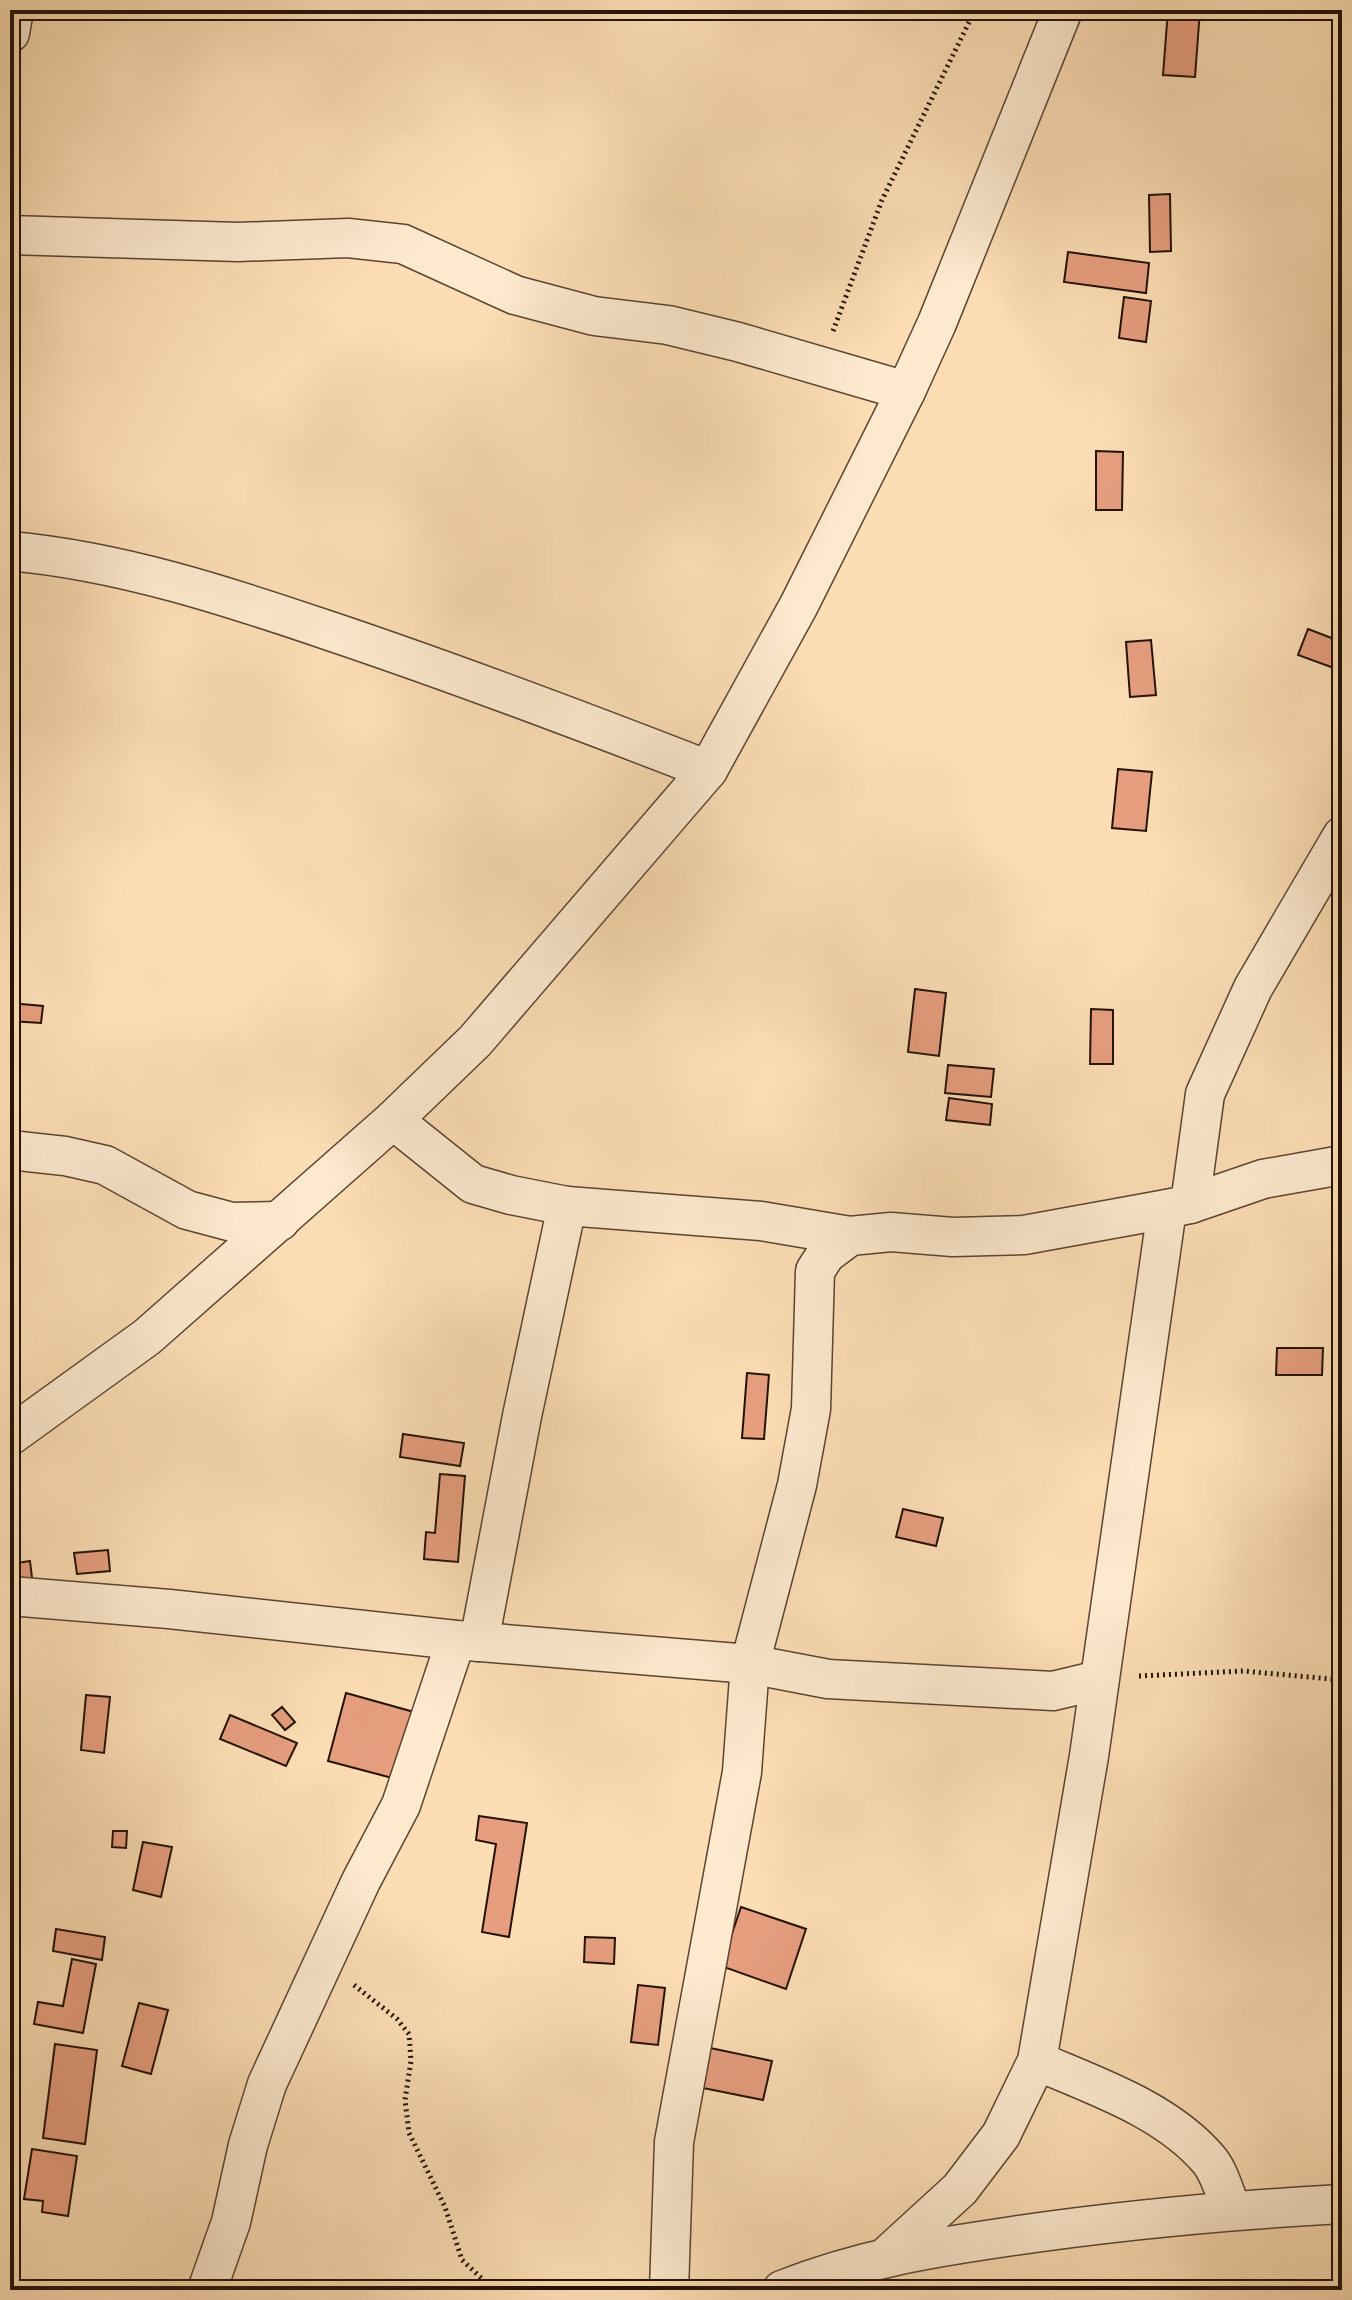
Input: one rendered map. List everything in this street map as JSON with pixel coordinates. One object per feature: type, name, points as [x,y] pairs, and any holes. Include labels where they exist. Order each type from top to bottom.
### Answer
[{"type":"street","points":[[10,33],[14,10]]},
{"type":"street","points":[[14,1440],[147,1337],[393,1120],[475,1041],[708,770],[799,605],[906,391],[937,323],[1063,10]]},
{"type":"street","points":[[10,235],[238,242],[348,238],[403,244],[515,295],[594,316],[668,325],[906,391]]},
{"type":"street","points":[[10,551],[134,572],[242,601],[446,669],[708,770]]},
{"type":"street","points":[[889,2254],[960,2189],[1001,2135],[1037,2061],[1178,1207],[1205,1094],[1253,988],[1342,836]]},
{"type":"street","points":[[393,1120],[473,1184],[567,1206],[761,1221],[850,1236],[891,1232],[953,1237],[1024,1235],[1178,1207],[1263,1179],[1342,1165]]},
{"type":"street","points":[[10,1150],[105,1165],[187,1210],[232,1222],[280,1221]]},
{"type":"street","points":[[207,2290],[231,2222],[248,2145],[267,2084],[401,1805],[468,1641],[522,1416],[567,1206]]},
{"type":"street","points":[[669,2290],[674,2142],[740,1786],[750,1664],[797,1485],[811,1409],[815,1271],[826,1254],[850,1236]]},
{"type":"street","points":[[10,1596],[169,1609],[468,1641],[750,1664],[828,1679],[1053,1691],[1099,1680]]},
{"type":"street","points":[[1037,2061],[1103,2089],[1183,2134],[1211,2161],[1232,2210]]},
{"type":"street","points":[[782,2290],[889,2254],[1232,2210],[1342,2204]]},
{"type":"path","points":[[820,365],[882,200],[975,10]]},
{"type":"path","points":[[1099,1680],[1243,1671],[1342,1680]]},
{"type":"path","points":[[321,1968],[357,1987],[397,2019],[409,2034],[411,2061],[405,2100],[409,2133],[445,2207],[462,2260],[494,2290]]},
{"type":"building","points":[[1168,10],[1200,10],[1195,77],[1163,75]]},
{"type":"building","points":[[1170,194],[1171,251],[1150,252],[1149,195]]},
{"type":"building","points":[[1068,252],[1149,263],[1146,293],[1064,282]]},
{"type":"building","points":[[1124,297],[1151,301],[1146,342],[1119,338]]},
{"type":"building","points":[[1096,451],[1123,452],[1122,510],[1096,510]]},
{"type":"building","points":[[1308,629],[1342,642],[1342,671],[1298,655]]},
{"type":"building","points":[[1151,640],[1156,695],[1130,697],[1126,642]]},
{"type":"building","points":[[1118,769],[1152,772],[1146,831],[1112,828]]},
{"type":"building","points":[[915,989],[946,993],[939,1056],[908,1052]]},
{"type":"building","points":[[10,1003],[43,1006],[41,1023],[10,1021]]},
{"type":"building","points":[[1091,1009],[1113,1010],[1113,1064],[1090,1064]]},
{"type":"building","points":[[948,1065],[994,1069],[991,1097],[945,1093]]},
{"type":"building","points":[[949,1098],[992,1104],[990,1125],[946,1120]]},
{"type":"building","points":[[1277,1348],[1323,1348],[1322,1375],[1276,1375]]},
{"type":"building","points":[[747,1373],[769,1375],[764,1439],[742,1438]]},
{"type":"building","points":[[403,1434],[464,1443],[460,1466],[400,1457]]},
{"type":"building","points":[[440,1474],[465,1476],[458,1562],[424,1559],[426,1532],[435,1533]]},
{"type":"building","points":[[903,1509],[943,1518],[936,1546],[896,1537]]},
{"type":"building","points":[[108,1550],[110,1571],[77,1574],[74,1553]]},
{"type":"building","points":[[30,1561],[33,1586],[14,1588],[11,1564]]},
{"type":"building","points":[[346,1693],[414,1712],[396,1779],[328,1761]]},
{"type":"building","points":[[86,1695],[110,1697],[104,1753],[81,1750]]},
{"type":"building","points":[[282,1707],[295,1722],[285,1730],[272,1715]]},
{"type":"building","points":[[230,1715],[297,1743],[286,1766],[220,1739]]},
{"type":"building","points":[[479,1816],[527,1823],[509,1937],[482,1932],[496,1844],[476,1840]]},
{"type":"building","points":[[113,1831],[127,1831],[126,1848],[112,1847]]},
{"type":"building","points":[[143,1842],[172,1847],[161,1897],[133,1890]]},
{"type":"building","points":[[741,1907],[806,1929],[786,1989],[721,1966]]},
{"type":"building","points":[[56,1929],[105,1937],[102,1960],[53,1951]]},
{"type":"building","points":[[585,1937],[615,1938],[614,1964],[584,1962]]},
{"type":"building","points":[[72,1959],[96,1964],[83,2033],[34,2024],[38,2002],[63,2006]]},
{"type":"building","points":[[638,1985],[665,1988],[658,2045],[631,2042]]},
{"type":"building","points":[[139,2003],[168,2010],[151,2074],[122,2066]]},
{"type":"building","points":[[55,2044],[97,2050],[85,2144],[43,2138]]},
{"type":"building","points":[[696,2045],[772,2061],[763,2100],[688,2085]]},
{"type":"building","points":[[32,2149],[77,2156],[68,2216],[42,2212],[43,2201],[24,2199]]}]
